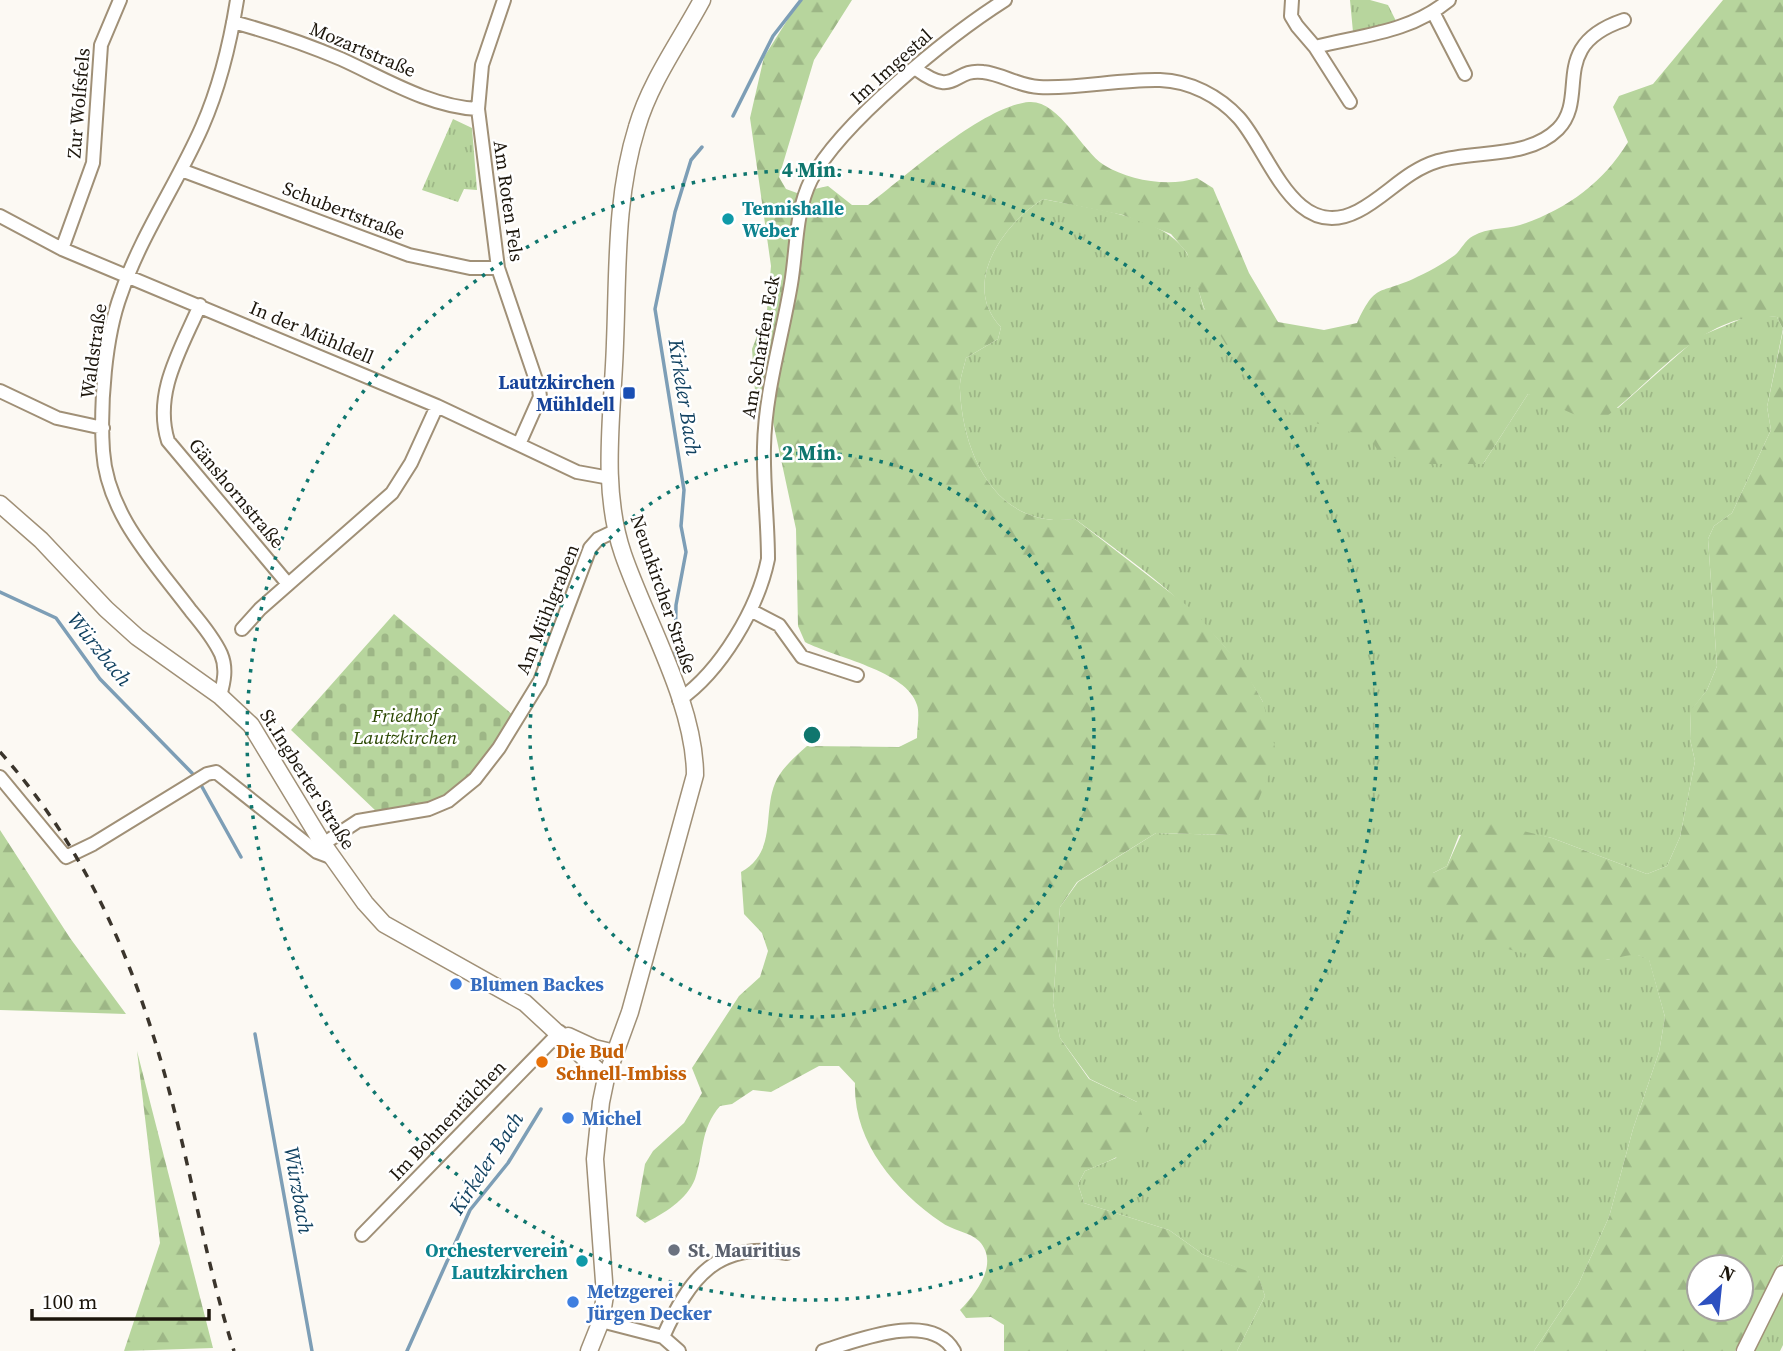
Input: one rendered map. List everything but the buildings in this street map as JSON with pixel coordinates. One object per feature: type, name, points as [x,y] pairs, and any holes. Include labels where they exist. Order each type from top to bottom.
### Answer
[{"type":"main road","name":"Neunkircher Straße","points":[[589,1351],[601,1321],[606,1281],[595,1146],[606,1078],[630,1012],[695,775],[693,743],[617,530],[610,478],[620,223],[625,173],[637,124],[702,0]]},
{"type":"main road","name":"St.Ingberter Straße","points":[[0,504],[41,540],[106,609],[137,637],[220,696],[251,725],[333,859],[384,924],[507,991],[560,1032],[606,1078]]},
{"type":"main road","name":"St.Ingberter Straße","points":[[560,1032],[594,1048],[615,1053]]},
{"type":"main road","points":[[1745,1351],[1783,1274]]},
{"type":"street","name":"Zur Wolfsfels","points":[[62,249],[93,163],[101,45],[120,0]]},
{"type":"street","name":"Waldstraße","points":[[220,696],[224,680],[221,655],[206,630],[144,550],[112,496],[105,472],[103,428],[111,334],[128,275],[213,99],[237,0]]},
{"type":"street","name":"Am Roten Fels","points":[[503,0],[482,65],[478,109],[498,268],[540,388],[540,397],[520,442]]},
{"type":"street","name":"Im Imgestal","points":[[814,174],[859,121],[943,43],[1005,0]]},
{"type":"street","points":[[1292,0],[1291,16],[1315,47],[1350,102]]},
{"type":"street","points":[[1315,47],[1392,31],[1433,12],[1449,0]]},
{"type":"street","points":[[1433,12],[1465,74]]},
{"type":"street","points":[[916,69],[930,80],[950,83],[970,73],[981,71],[1037,87],[1161,80],[1186,84],[1211,95],[1238,117],[1295,202],[1314,214],[1344,217],[1375,201],[1399,179],[1425,166],[1474,154],[1530,146],[1550,136],[1567,115],[1572,72],[1579,54],[1595,35],[1624,20]]},
{"type":"street","name":"Mozartstraße","points":[[233,22],[338,58],[423,96],[458,108],[478,109]]},
{"type":"street","name":"Schubertstraße","points":[[181,170],[409,256],[470,268],[498,268]]},
{"type":"street","name":"Am Scharfen Eck","points":[[679,700],[698,686],[752,611],[768,559],[764,447],[768,407],[792,283],[799,214],[814,174]]},
{"type":"street","name":"In der Mühldell","points":[[0,216],[62,249],[437,406],[520,442],[577,472],[610,478]]},
{"type":"street","name":"Gänshornstraße","points":[[200,305],[164,392],[163,424],[167,441],[288,584]]},
{"type":"street","points":[[0,390],[57,418],[103,428]]},
{"type":"street","points":[[242,629],[288,584],[391,493],[411,463],[437,406]]},
{"type":"street","name":"Am Mühlgraben","points":[[323,844],[358,821],[429,809],[449,801],[475,779],[499,748],[540,681],[590,548],[598,539],[617,530]]},
{"type":"street","points":[[752,611],[779,625],[802,657],[856,674]]},
{"type":"street","points":[[0,777],[66,857],[198,779],[216,772],[317,852],[333,859]]},
{"type":"street","name":"Im Bohnentälchen","points":[[362,1235],[560,1032]]},
{"type":"street","points":[[663,1337],[678,1307],[718,1260],[754,1249],[787,1253]]},
{"type":"street","points":[[601,1321],[663,1337],[679,1351]]},
{"type":"street","points":[[823,1351],[886,1332],[907,1330],[940,1337],[954,1351]]},
{"type":"green space","points":[[800,0],[852,0],[814,60],[779,177],[786,189],[797,193],[828,186],[852,205],[868,205],[945,144],[990,116],[1010,106],[1029,102],[1040,104],[1060,117],[1095,158],[1114,171],[1150,181],[1174,182],[1197,178],[1213,188],[1249,273],[1278,322],[1324,330],[1357,323],[1369,302],[1379,292],[1440,265],[1455,255],[1473,236],[1537,219],[1582,193],[1607,170],[1628,142],[1613,107],[1619,96],[1653,84],[1723,0],[1783,0],[1783,329],[1777,317],[1750,317],[1725,324],[1680,352],[1596,424],[1528,394],[1483,464],[1421,464],[1381,455],[1369,437],[1300,419],[1267,398],[1240,368],[1204,308],[1187,253],[1171,234],[1123,215],[1043,199],[1014,224],[1001,239],[992,257],[986,275],[985,293],[989,310],[1001,327],[998,339],[966,358],[960,386],[968,440],[977,463],[990,484],[1006,501],[1025,513],[1048,519],[1075,519],[1194,611],[1244,669],[1263,702],[1277,755],[1254,811],[1229,835],[1156,833],[1077,882],[1060,907],[1053,1003],[1060,1038],[1089,1079],[1137,1102],[1146,1127],[1143,1137],[1130,1149],[1085,1171],[1078,1184],[1084,1203],[1169,1230],[1204,1255],[1258,1275],[1265,1296],[1237,1351],[1004,1351],[1004,1325],[991,1317],[966,1318],[960,1310],[973,1296],[983,1278],[987,1259],[985,1250],[975,1238],[945,1225],[924,1209],[893,1179],[869,1144],[861,1125],[855,1083],[839,1066],[819,1066],[771,1092],[753,1090],[732,1104],[720,1106],[709,1123],[691,1187],[667,1211],[645,1223],[636,1216],[645,1164],[653,1151],[684,1123],[702,1093],[692,1068],[739,996],[760,977],[768,951],[762,933],[744,914],[741,872],[753,863],[765,842],[772,791],[777,779],[807,746],[899,747],[917,738],[917,705],[911,693],[900,683],[868,666],[805,642],[798,626],[796,529],[773,422],[756,405],[752,349],[767,310],[771,266],[750,118],[764,57]]},
{"type":"green space","points":[[1350,0],[1370,0],[1388,5],[1397,23],[1372,31],[1353,32]]},
{"type":"green space","points":[[453,119],[472,128],[477,190],[464,189],[458,202],[422,190]]},
{"type":"green space","points":[[1043,199],[1121,215],[1159,229],[1175,239],[1186,252],[1204,309],[1483,464],[1528,394],[1618,408],[1698,337],[1753,314],[1777,317],[1783,329],[1767,407],[1771,430],[1732,513],[1714,526],[1708,539],[1717,666],[1707,690],[1691,711],[1690,739],[1695,761],[1680,837],[1667,866],[1647,874],[1552,838],[1521,832],[1459,835],[1447,866],[1433,873],[1607,960],[1633,954],[1649,959],[1665,1017],[1659,1052],[1633,1129],[1609,1217],[1578,1285],[1534,1351],[1237,1351],[1265,1296],[1258,1276],[1204,1255],[1169,1230],[1084,1203],[1078,1184],[1085,1171],[1116,1158],[1137,1102],[1090,1079],[1060,1038],[1053,1003],[1060,907],[1078,882],[1156,833],[1229,835],[1263,702],[1225,647],[1179,600],[1154,579],[1075,519],[1048,519],[1025,513],[1006,501],[990,484],[977,463],[968,440],[960,386],[966,358],[998,339],[1001,327],[989,310],[985,293],[986,275],[1001,239],[1028,210]]},
{"type":"green space","points":[[1783,331],[1783,1255],[1755,1311],[1755,1253],[1685,1253],[1685,1323],[1749,1323],[1735,1351],[1534,1351],[1578,1285],[1609,1217],[1633,1129],[1659,1052],[1665,1017],[1649,960],[1637,955],[1610,960],[1553,958],[1501,947],[1477,937],[1455,923],[1438,905],[1426,884],[1433,873],[1447,866],[1465,826],[1481,821],[1552,838],[1647,874],[1667,866],[1680,837],[1695,761],[1690,739],[1691,710],[1707,690],[1717,666],[1708,539],[1714,526],[1732,513],[1771,430],[1767,407]]},
{"type":"green space","name":"Friedhof Lautzkirchen","points":[[394,614],[514,716],[481,763],[450,793],[423,805],[377,812],[291,730]]},
{"type":"green space","points":[[0,830],[70,938],[126,1014],[0,1010]]},
{"type":"green space","points":[[137,1051],[213,1348],[124,1351],[160,1243]]},
{"type":"green space","points":[[1783,1255],[1783,1345],[1780,1351],[1736,1351],[1750,1323],[1755,1323],[1755,1312]]},
{"type":"waterway","name":"Kirkeler Bach","points":[[733,116],[773,36],[801,0]]},
{"type":"waterway","name":"Kirkeler Bach","points":[[675,658],[676,605],[686,552],[681,526],[684,490],[655,309],[675,212],[691,160],[702,147]]},
{"type":"waterway","name":"Würzbach","points":[[0,592],[56,618],[100,679],[192,773]]},
{"type":"waterway","name":"Würzbach","points":[[201,785],[241,857]]},
{"type":"waterway","name":"Würzbach","points":[[255,1034],[312,1351]]},
{"type":"waterway","name":"Kirkeler Bach","points":[[407,1351],[470,1210],[508,1163],[541,1109]]},
{"type":"railway","points":[[0,752],[59,829],[106,912],[125,956],[142,1001],[170,1094],[216,1288],[234,1351]]},
{"type":"place","name":"Tennishalle Weber","points":[[728,219]]},
{"type":"place","name":"Lautzkirchen Mühldell","points":[[629,393]]},
{"type":"place","name":"Blumen Backes","points":[[456,984]]},
{"type":"place","name":"Die Bud Schnell-Imbiss","points":[[542,1062]]},
{"type":"place","name":"Michel","points":[[568,1118]]},
{"type":"place","name":"St. Mauritius","points":[[674,1250]]},
{"type":"place","name":"Orchesterverein Lautzkirchen","points":[[582,1261]]},
{"type":"place","name":"Metzgerei Jürgen Decker","points":[[573,1302]]}]
